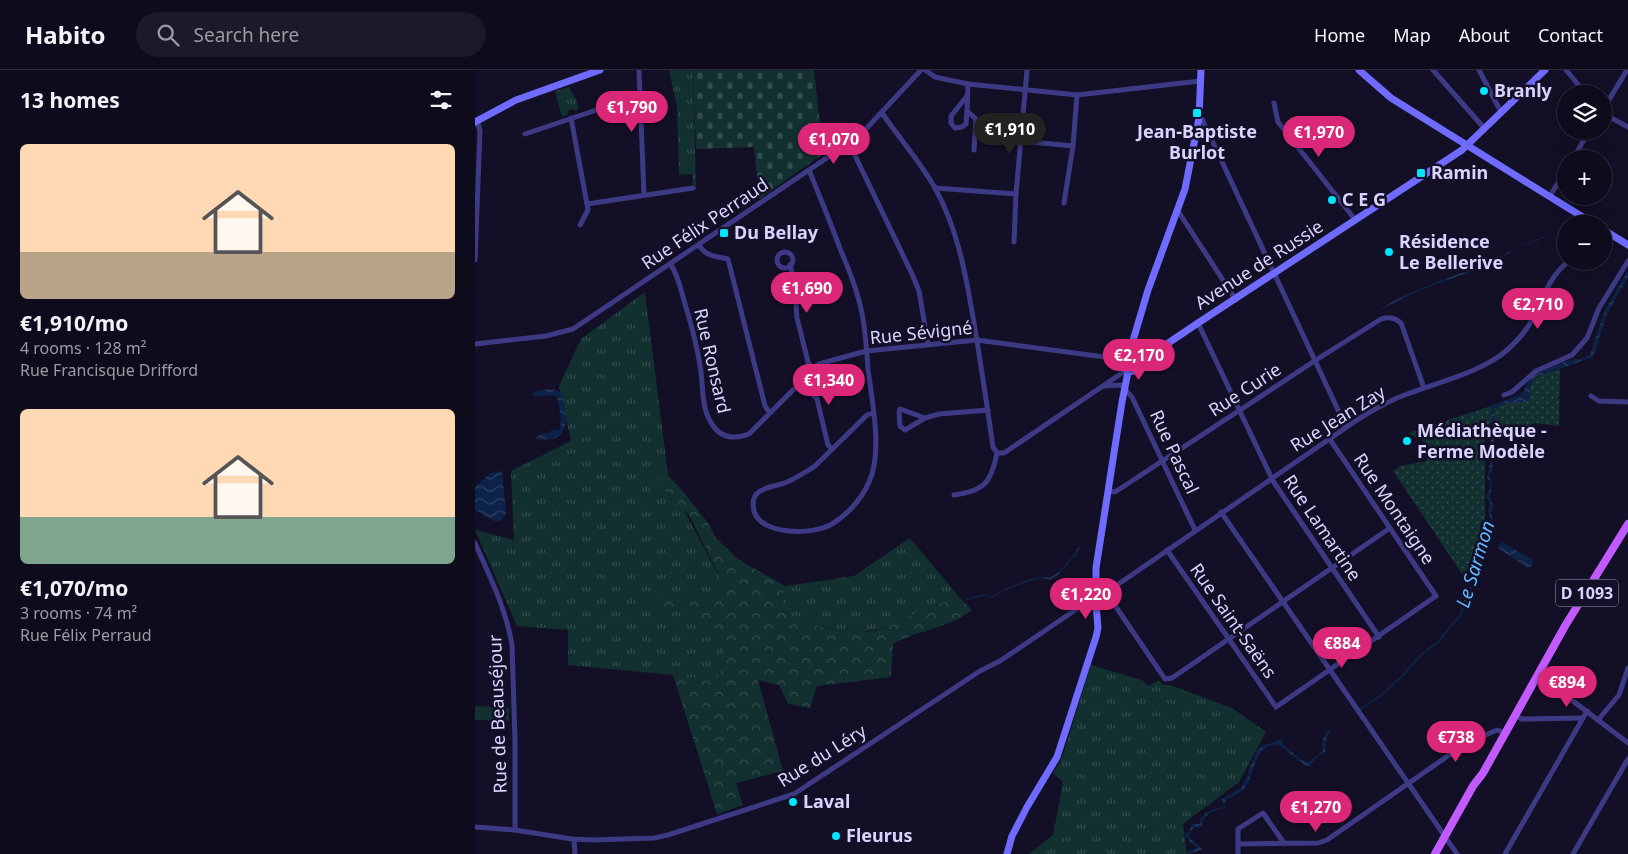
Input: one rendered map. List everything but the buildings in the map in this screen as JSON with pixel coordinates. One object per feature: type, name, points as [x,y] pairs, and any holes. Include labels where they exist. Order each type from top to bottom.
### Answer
[{"type":"main road","name":"D 1093","points":[[1435,854],[1473,786],[1483,773],[1516,716],[1565,626],[1628,524]]},
{"type":"main road","name":"D 1093","points":[[1608,558],[1628,531]]},
{"type":"street","points":[[475,260],[480,131],[476,121],[516,100],[600,70]]},
{"type":"street","points":[[639,70],[644,195]]},
{"type":"street","name":"Rue Félix Perraud","points":[[475,344],[546,336],[573,329],[671,265],[849,143],[865,130],[921,70]]},
{"type":"street","points":[[925,70],[935,77],[968,84],[1077,95],[1201,81]]},
{"type":"street","points":[[1014,242],[1016,194],[1027,70]]},
{"type":"street","points":[[1096,588],[1096,568],[1107,491],[1127,371],[1123,366],[1132,361],[1131,348],[1148,290],[1185,189],[1199,118],[1201,70]]},
{"type":"street","points":[[1359,70],[1391,98],[1580,215]]},
{"type":"street","points":[[1433,70],[1484,128]]},
{"type":"street","points":[[1479,70],[1501,112]]},
{"type":"street","name":"Avenue de Russie","points":[[1127,371],[1134,371],[1132,361],[1152,354],[1462,150],[1545,70]]},
{"type":"street","points":[[1566,70],[1578,85]]},
{"type":"street","points":[[1612,95],[1627,70]]},
{"type":"street","points":[[968,84],[968,96],[966,124],[955,128],[951,123],[951,116],[968,96]]},
{"type":"street","points":[[525,134],[641,94]]},
{"type":"street","points":[[1064,203],[1073,146],[1077,95]]},
{"type":"street","points":[[1274,103],[1278,122],[1353,217],[1357,219]]},
{"type":"street","points":[[967,111],[976,119],[974,150]]},
{"type":"street","points":[[881,113],[913,154],[935,188],[960,250],[968,283],[993,447],[997,454],[992,473],[982,486],[971,492],[954,495]]},
{"type":"street","points":[[571,118],[588,210],[580,225]]},
{"type":"street","points":[[1199,118],[1202,119],[1346,427]]},
{"type":"street","points":[[1612,118],[1628,127]]},
{"type":"street","points":[[1021,141],[1073,146]]},
{"type":"street","points":[[849,143],[913,276],[921,299],[928,344]]},
{"type":"street","points":[[809,170],[857,292],[863,313],[873,413],[875,461],[867,486],[859,498],[841,517],[830,525],[801,532],[787,531],[759,520],[753,506],[756,495],[762,490],[805,473],[867,415],[873,413]]},
{"type":"street","points":[[1550,196],[1557,184]]},
{"type":"street","points":[[587,204],[693,188]]},
{"type":"street","points":[[935,188],[1016,194]]},
{"type":"street","points":[[1178,211],[1235,300]]},
{"type":"street","points":[[1612,235],[1628,245]]},
{"type":"street","points":[[1612,238],[1620,244],[1628,245]]},
{"type":"street","points":[[699,246],[707,255],[728,259],[765,406],[770,413]]},
{"type":"street","points":[[1504,395],[1512,392],[1535,371],[1572,355],[1587,338],[1599,308],[1628,262]]},
{"type":"street","name":"Rue Ronsard","points":[[671,265],[677,275],[697,346],[705,409],[709,421],[722,434],[731,438],[749,434],[812,369]]},
{"type":"street","points":[[790,265],[794,280],[797,318],[808,362],[812,369]]},
{"type":"street","name":"Rue Jean Zay","points":[[1105,595],[1271,477],[1346,427],[1389,402],[1480,367],[1504,352],[1518,340],[1528,327],[1554,276],[1560,270]]},
{"type":"street","name":"Rue Curie","points":[[1107,491],[1115,492],[1315,360],[1381,319],[1396,319],[1399,322],[1424,388]]},
{"type":"street","name":"Rue Lamartine","points":[[1198,323],[1271,477],[1379,637]]},
{"type":"street","name":"Rue Sévigné","points":[[812,369],[819,364],[866,351],[977,340],[1132,361]]},
{"type":"street","points":[[997,454],[1004,453],[1127,371]]},
{"type":"street","points":[[801,382],[817,399],[828,445],[832,449]]},
{"type":"street","points":[[1104,386],[1116,384],[1121,385],[1124,389]]},
{"type":"street","name":"Rue Pascal","points":[[1124,389],[1132,397],[1195,530]]},
{"type":"street","points":[[1591,396],[1599,401],[1628,402]]},
{"type":"street","points":[[925,418],[905,410],[900,409],[899,412],[900,426],[905,430],[925,418],[939,414],[988,410]]},
{"type":"street","name":"Rue Montaigne","points":[[1329,438],[1436,596],[1379,637]]},
{"type":"street","points":[[1221,512],[1457,854]]},
{"type":"street","points":[[1096,588],[1100,589],[1114,604],[1165,679],[1172,678],[1390,528]]},
{"type":"street","name":"Rue de Beauséjour","points":[[475,543],[498,595],[510,630],[512,645],[515,830]]},
{"type":"street","name":"Rue Saint-Saëns","points":[[1167,550],[1277,707],[1331,670]]},
{"type":"street","points":[[1007,854],[1012,836],[1057,757],[1096,637],[1098,628],[1093,602],[1089,597],[1090,592],[1096,588]]},
{"type":"street","points":[[1093,602],[1101,603],[1105,595]]},
{"type":"street","name":"Rue du Léry","points":[[475,828],[515,830],[575,839],[654,838],[794,794],[980,671],[1093,602]]},
{"type":"street","points":[[1331,670],[1379,637]]},
{"type":"street","points":[[1598,720],[1619,695],[1628,668]]},
{"type":"street","points":[[1539,675],[1628,743]]},
{"type":"street","points":[[1505,854],[1587,711]]},
{"type":"street","points":[[1516,716],[1522,719],[1583,718]]},
{"type":"street","points":[[1238,844],[1318,843],[1327,840],[1465,744],[1497,730],[1506,733]]},
{"type":"street","points":[[1573,854],[1628,760]]},
{"type":"street","points":[[1238,854],[1237,829],[1263,813],[1284,843]]},
{"type":"street","points":[[575,839],[575,854]]},
{"type":"green space","points":[[669,70],[693,70],[696,188],[693,188],[692,174],[679,175],[677,107]]},
{"type":"green space","points":[[693,70],[814,70],[823,154],[759,199],[754,147],[696,149]]},
{"type":"green space","points":[[569,87],[578,109],[576,111],[573,109],[569,110],[567,115],[562,117],[555,91]]},
{"type":"green space","points":[[1026,123],[1041,124],[1040,132],[1033,138],[1025,138]]},
{"type":"green space","points":[[645,292],[669,482],[728,593],[725,657],[717,681],[568,665],[568,630],[517,626],[475,530],[514,540],[511,471],[571,441],[559,386],[581,339]]},
{"type":"green space","points":[[1560,369],[1559,426],[1534,423],[1529,427],[1525,436],[1490,423],[1485,432],[1485,523],[1468,583],[1393,471],[1400,466],[1427,461],[1428,444],[1408,433],[1491,406],[1528,400],[1531,385],[1536,378]]},
{"type":"green space","points":[[662,469],[708,523],[716,538],[738,559],[785,586],[780,610],[806,622],[846,632],[874,631],[896,624],[934,605],[960,598],[972,610],[953,621],[893,644],[891,677],[817,686],[810,708],[788,704],[779,685],[758,680],[783,771],[736,783],[743,805],[717,814],[673,675],[717,681],[725,657],[718,633],[707,620],[688,611],[667,611],[655,601],[657,595],[703,596],[728,593],[689,515],[670,498],[656,474]]},
{"type":"green space","points":[[910,538],[960,598],[922,610],[889,627],[862,632],[847,632],[811,625],[780,610],[785,586],[854,576]]},
{"type":"green space","points":[[1091,665],[1142,680],[1148,686],[1159,680],[1163,685],[1170,685],[1232,708],[1266,732],[1239,782],[1183,824],[1187,854],[1029,854],[1053,835],[1063,782],[1053,773],[1062,758]]},
{"type":"green space","points":[[475,706],[509,708],[509,721],[475,720]]},
{"type":"water","points":[[1557,235],[1546,237],[1519,247],[1484,267],[1423,289],[1373,313],[1403,296],[1482,266],[1520,246],[1544,237]]},
{"type":"water","points":[[1628,271],[1628,277],[1607,314],[1593,357],[1536,377],[1529,385],[1530,397],[1527,402],[1507,404],[1494,409],[1492,471],[1489,476],[1492,483],[1490,497],[1493,505],[1491,513],[1493,521],[1475,580],[1464,606],[1462,605],[1471,586],[1491,520],[1488,511],[1490,504],[1486,497],[1490,487],[1487,477],[1492,426],[1491,406],[1520,395],[1531,378],[1541,372],[1563,362],[1590,355],[1605,310]]},
{"type":"water","points":[[552,389],[562,393],[566,420],[565,427],[557,437],[537,439],[540,434],[560,429],[557,397],[553,395],[535,397],[532,394],[540,390]]},
{"type":"water","points":[[502,471],[506,514],[501,521],[494,521],[475,510],[475,487],[491,473]]},
{"type":"water","points":[[1097,509],[1076,555],[1059,574],[1050,580],[1029,581],[992,598],[984,596],[965,600],[983,594],[992,597],[1004,590],[1020,583],[1037,578],[1049,578],[1058,572],[1066,565],[1078,548]]},
{"type":"water","points":[[1502,542],[1533,560],[1532,565],[1529,568],[1499,549],[1499,545]]},
{"type":"water","points":[[1330,730],[1325,752],[1317,757],[1310,766],[1305,765],[1279,745],[1264,749],[1256,760],[1249,782],[1245,788],[1225,801],[1225,808],[1213,811],[1207,815],[1202,826],[1199,828],[1194,826],[1189,836],[1202,850],[1187,854],[1190,850],[1198,848],[1185,835],[1189,832],[1192,824],[1200,824],[1202,817],[1208,812],[1224,807],[1222,799],[1240,789],[1249,775],[1248,772],[1256,752],[1262,746],[1283,739],[1282,744],[1298,757],[1309,762],[1323,750],[1322,742],[1326,732]]},
{"type":"waterway","name":"Le Sarmon","points":[[1361,709],[1383,694],[1422,654],[1437,643],[1462,613],[1463,605]]},
{"type":"place","name":"Branly","points":[[1484,91]]},
{"type":"place","name":"Jean-Baptiste Burlot","points":[[1197,113]]},
{"type":"place","name":"Ramin","points":[[1421,173]]},
{"type":"place","name":"C E G","points":[[1332,200]]},
{"type":"place","name":"Du Bellay","points":[[724,233]]},
{"type":"place","name":"Résidence Le Bellerive","points":[[1389,252]]},
{"type":"place","name":"Médiathèque - Ferme Modèle","points":[[1407,441]]},
{"type":"place","name":"Laval","points":[[793,802]]},
{"type":"place","name":"Fleurus","points":[[836,836]]}]
